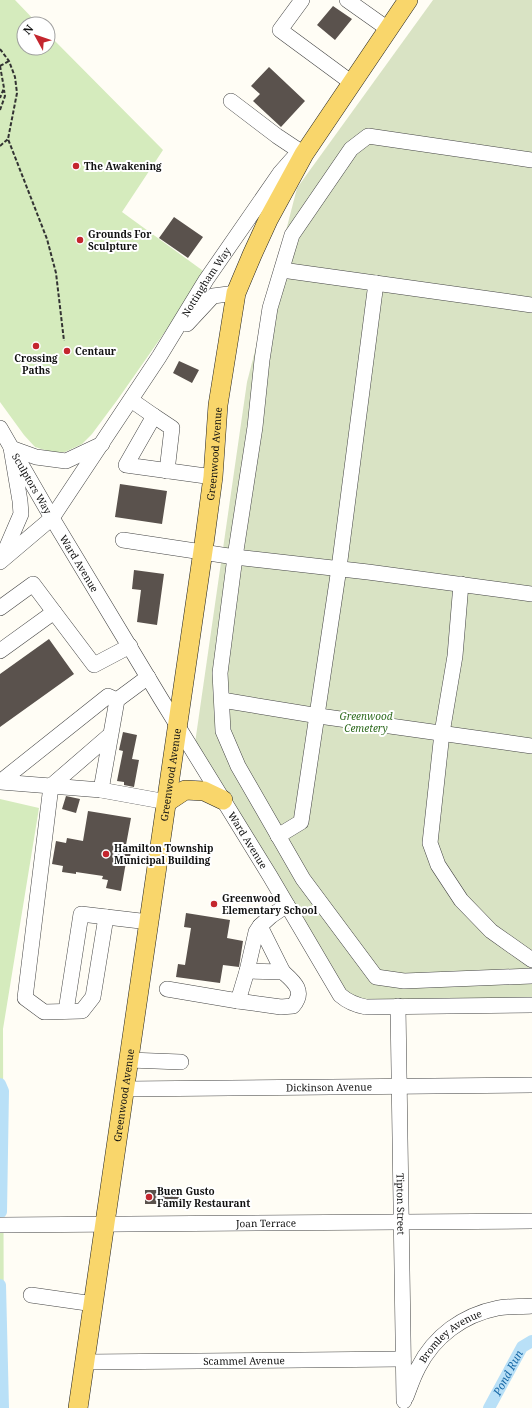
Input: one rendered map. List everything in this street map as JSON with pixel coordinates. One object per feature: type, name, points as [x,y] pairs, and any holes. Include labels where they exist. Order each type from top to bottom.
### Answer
[{"type":"main road","name":"Nottingham Way","points":[[304,154],[408,0]]},
{"type":"main road","name":"Greenwood Avenue","points":[[78,1408],[203,551],[213,477],[218,405],[236,293],[268,220],[304,154]]},
{"type":"main road","points":[[167,802],[185,790],[204,791],[223,800]]},
{"type":"street","points":[[302,0],[280,30],[352,83]]},
{"type":"street","points":[[347,0],[388,29]]},
{"type":"street","points":[[231,101],[277,136],[304,154]]},
{"type":"street","points":[[532,160],[368,136],[351,149],[292,235],[270,308],[262,360],[255,427],[235,557],[220,673],[223,731],[238,766],[303,879],[376,976],[404,980],[532,976]]},
{"type":"street","name":"Nottingham Way","points":[[0,562],[52,518],[159,357],[206,280],[280,173],[294,156],[304,154]]},
{"type":"street","points":[[282,270],[532,305]]},
{"type":"street","points":[[278,836],[301,822],[339,568],[376,283]]},
{"type":"street","points":[[159,357],[213,296],[236,293]]},
{"type":"street","points":[[131,400],[172,428],[168,471]]},
{"type":"street","points":[[154,416],[126,465],[213,477]]},
{"type":"street","name":"Sculptors Way","points":[[0,428],[52,518]]},
{"type":"street","points":[[0,562],[21,514],[11,448],[36,457],[66,460],[102,444]]},
{"type":"street","name":"Ward Avenue","points":[[52,518],[340,995],[356,1006],[366,1007],[532,1005]]},
{"type":"street","points":[[123,540],[235,557],[339,568],[532,594]]},
{"type":"street","points":[[0,608],[33,584],[94,665],[130,646]]},
{"type":"street","points":[[461,584],[455,656],[442,733],[430,843],[438,865],[461,900],[492,931],[532,960]]},
{"type":"street","points":[[0,651],[54,612]]},
{"type":"street","points":[[101,790],[117,700],[148,677]]},
{"type":"street","points":[[117,700],[108,696],[0,782],[101,790],[167,802]]},
{"type":"street","points":[[222,700],[318,716],[532,746]]},
{"type":"street","points":[[106,917],[94,997],[82,1011],[44,1012],[25,998],[51,786],[110,735]]},
{"type":"street","points":[[238,1001],[247,971],[254,937],[260,926],[287,905]]},
{"type":"street","points":[[66,1011],[81,914],[150,922]]},
{"type":"street","points":[[167,989],[282,1007],[293,1006],[298,997],[298,989],[296,984],[283,972],[260,926]]},
{"type":"street","points":[[247,971],[283,972]]},
{"type":"street","name":"Tipton Street","points":[[398,1006],[403,1359],[402,1405]]},
{"type":"street","points":[[129,1060],[181,1062]]},
{"type":"street","name":"Dickinson Avenue","points":[[125,1089],[532,1085]]},
{"type":"street","name":"Joan Terrace","points":[[0,1225],[532,1222]]},
{"type":"street","points":[[31,1295],[94,1304]]},
{"type":"street","name":"Bromley Avenue","points":[[402,1405],[417,1369],[427,1353],[449,1330],[465,1319],[481,1313],[500,1308],[532,1306]]},
{"type":"street","name":"Scammel Avenue","points":[[85,1362],[403,1359]]},
{"type":"path","points":[[0,49],[9,62],[15,77],[17,93],[8,139],[47,239],[56,273],[64,341]]},
{"type":"path","points":[[0,110],[5,96],[0,66],[9,62]]},
{"type":"path","points":[[0,98],[4,88]]},
{"type":"path","points":[[0,146],[8,139]]},
{"type":"green space","name":"Grounds For Sculpture","points":[[0,0],[15,0],[30,16],[16,16],[16,56],[56,56],[56,42],[163,150],[122,212],[206,273],[118,399],[92,434],[82,444],[65,452],[51,452],[35,447],[24,435],[0,402]]},
{"type":"green space","name":"Greenwood Cemetery","points":[[433,0],[532,0],[532,1003],[341,1003],[193,757],[247,382],[297,188]]},
{"type":"green space","points":[[0,799],[39,808],[3,1029],[4,1408],[0,1408]]},
{"type":"building","points":[[333,6],[352,19],[335,40],[317,25]]},
{"type":"building","points":[[269,67],[305,101],[281,127],[253,101],[260,94],[251,86]]},
{"type":"building","points":[[174,217],[203,237],[188,258],[159,238]]},
{"type":"building","points":[[179,361],[199,370],[192,383],[173,373]]},
{"type":"building","points":[[120,484],[167,491],[162,524],[115,517]]},
{"type":"building","points":[[134,570],[164,574],[157,625],[137,622],[141,590],[132,589]]},
{"type":"building","points":[[49,639],[74,674],[0,727],[0,674]]},
{"type":"building","points":[[123,732],[137,735],[132,759],[139,760],[134,787],[124,785],[124,782],[117,781],[123,751],[119,750]]},
{"type":"building","points":[[66,796],[80,799],[76,813],[62,809]]},
{"type":"building","name":"Hamilton Township Municipal Building","points":[[88,811],[131,818],[126,845],[132,846],[129,862],[126,862],[121,891],[106,888],[108,880],[102,879],[103,876],[76,872],[76,874],[62,872],[63,866],[52,864],[56,841],[66,843],[67,838],[83,841]]},
{"type":"building","points":[[186,913],[230,920],[227,938],[243,941],[239,967],[223,965],[220,983],[176,977],[178,964],[185,965],[191,928],[184,927]]},
{"type":"building","points":[[145,1190],[179,1190],[179,1204],[145,1204]]},
{"type":"waterway","name":"Pond Run","points":[[0,1084],[3,1091],[1,1212]]},
{"type":"waterway","points":[[0,1285],[3,1408]]},
{"type":"waterway","name":"Pond Run","points":[[489,1408],[522,1347],[532,1341]]},
{"type":"place","name":"The Awakening","points":[[76,166]]},
{"type":"place","name":"Grounds For Sculpture","points":[[80,240]]},
{"type":"place","name":"Crossing Paths","points":[[36,346]]},
{"type":"place","name":"Centaur","points":[[67,351]]},
{"type":"place","name":"Hamilton Township Municipal Building","points":[[106,854]]},
{"type":"place","name":"Greenwood Elementary School","points":[[214,904]]},
{"type":"place","name":"Buen Gusto Family Restaurant","points":[[149,1197]]}]
